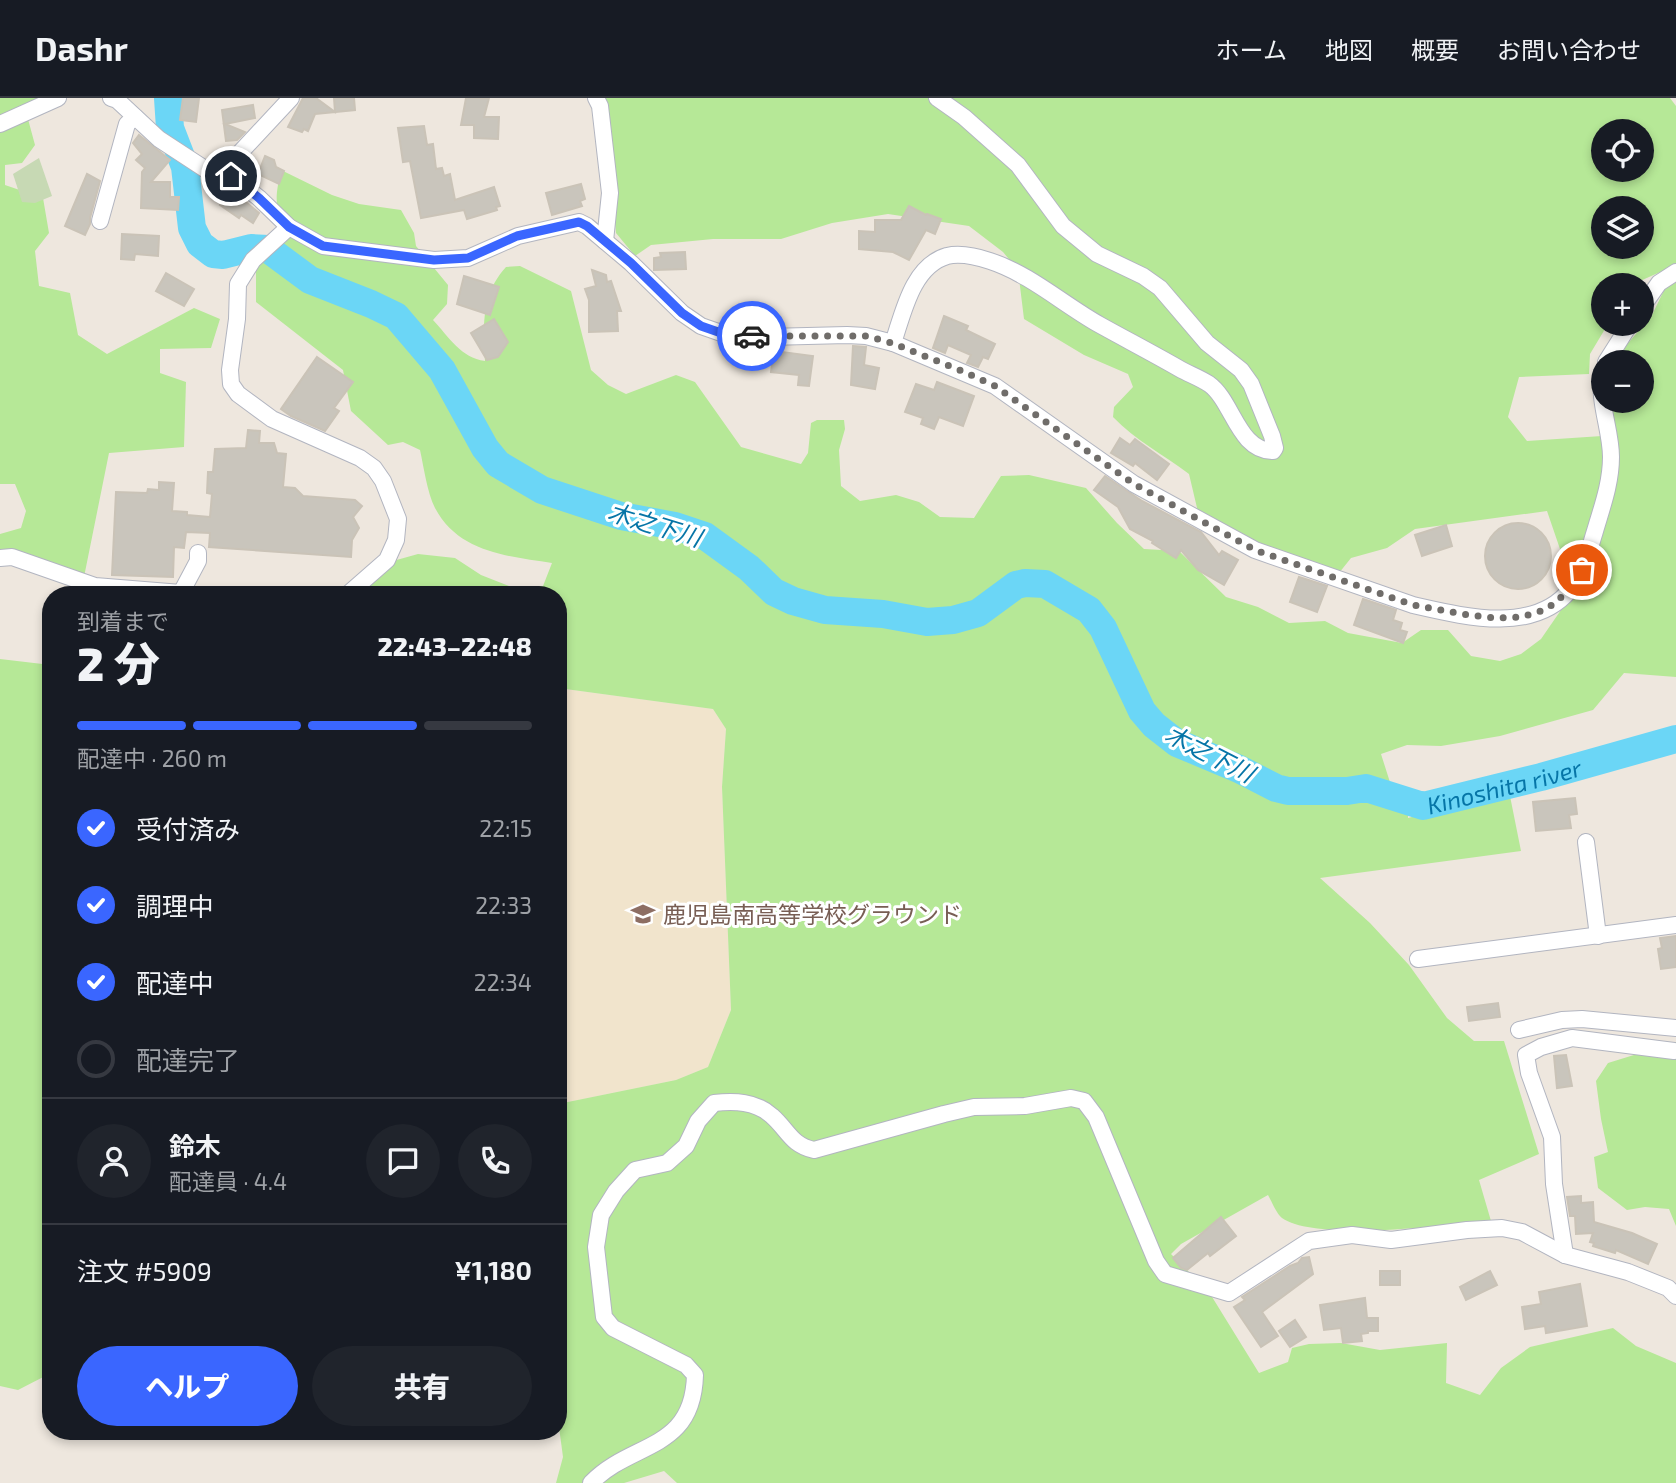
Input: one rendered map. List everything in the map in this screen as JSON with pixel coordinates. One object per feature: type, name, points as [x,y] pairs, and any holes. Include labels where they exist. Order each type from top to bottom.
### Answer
[{"type":"street","points":[[0,124],[58,98]]},
{"type":"street","points":[[111,98],[117,100],[159,139],[200,167],[208,171],[222,171],[259,198],[286,230],[323,246],[434,260],[468,258],[517,236],[579,222],[605,241],[682,313],[701,326],[724,334],[768,337],[866,336],[892,343],[995,386],[1134,484],[1255,550],[1413,605],[1439,611],[1496,618],[1522,617],[1547,609],[1570,590],[1582,570],[1607,490],[1611,456],[1605,413]]},
{"type":"street","points":[[222,171],[291,98]]},
{"type":"street","points":[[596,98],[600,106],[610,193],[605,241]]},
{"type":"street","points":[[892,343],[919,277],[932,264],[948,256],[990,261],[1021,275],[1098,324],[1210,385],[1228,406],[1241,431],[1252,442],[1267,451],[1273,451],[1275,448],[1251,384],[1241,370],[1207,343],[1160,288],[1143,276],[1097,254],[1063,226],[1018,164],[964,117],[937,98]]},
{"type":"street","points":[[100,221],[127,124],[135,117]]},
{"type":"street","points":[[286,230],[253,260],[238,284],[237,319],[230,370],[232,384],[238,394],[272,419],[347,451],[374,468],[383,481],[398,519],[396,540],[387,560],[357,586]]},
{"type":"street","points":[[1654,290],[1659,283],[1676,272]]},
{"type":"street","points":[[185,586],[198,561],[198,553]]},
{"type":"street","points":[[0,558],[12,557],[83,586]]},
{"type":"street","points":[[1586,842],[1598,936]]},
{"type":"street","points":[[1418,959],[1676,925]]},
{"type":"street","points":[[1519,1030],[1562,1020],[1582,1019],[1676,1028]]},
{"type":"street","points":[[1565,1255],[1554,1184],[1552,1137],[1525,1055],[1572,1038],[1674,1051]]},
{"type":"street","points":[[591,1483],[600,1473],[665,1438],[681,1422],[695,1392],[695,1375],[686,1365],[614,1328],[604,1317],[596,1247],[601,1214],[616,1191],[635,1170],[667,1163],[686,1146],[698,1121],[714,1103],[735,1101],[751,1104],[771,1115],[800,1147],[814,1150],[974,1107],[1025,1106],[1071,1098],[1084,1101],[1096,1117],[1156,1261],[1166,1274],[1229,1293],[1309,1241],[1352,1235],[1391,1240],[1502,1228],[1522,1232],[1565,1255],[1628,1272],[1668,1289],[1676,1296]]},
{"type":"shaded area","name":"鹿児島南高等学校グラウンド","points":[[567,689],[713,709],[726,729],[722,787],[731,1010],[708,1067],[676,1080],[567,1102]]},
{"type":"green space","points":[[0,98],[42,98],[25,108],[35,145],[22,163],[5,165],[5,185],[43,198],[49,233],[35,251],[39,286],[70,293],[78,335],[107,354],[194,308],[220,319],[211,348],[160,349],[160,373],[186,382],[184,447],[109,453],[84,577],[0,559],[0,534],[21,528],[26,511],[15,484],[0,484]]},
{"type":"green space","points":[[604,98],[1670,98],[1676,106],[1676,265],[1654,275],[1591,273],[1591,336],[1601,336],[1591,350],[1589,374],[1519,377],[1508,417],[1527,441],[1602,436],[1602,475],[1594,511],[1563,581],[1560,549],[1547,511],[1415,529],[1387,548],[1351,558],[1339,573],[1260,545],[1198,512],[1189,474],[1140,440],[1113,417],[1114,407],[1133,387],[1128,374],[1084,355],[1024,319],[1018,270],[1003,252],[969,226],[888,214],[832,223],[781,239],[713,239],[651,245],[635,256],[616,233]]},
{"type":"green space","points":[[39,158],[52,196],[35,203],[22,202],[13,174]]},
{"type":"green space","points":[[281,170],[332,195],[359,204],[401,210],[414,233],[416,246],[448,285],[447,304],[433,320],[456,346],[469,356],[485,361],[485,311],[492,288],[506,267],[520,266],[571,291],[591,370],[608,385],[626,394],[676,375],[695,382],[741,447],[801,464],[808,453],[811,423],[817,420],[844,420],[845,429],[839,450],[841,486],[860,501],[896,495],[919,502],[940,517],[974,518],[1001,476],[1029,475],[1086,488],[1144,549],[1179,551],[1226,597],[1258,607],[1289,623],[1325,621],[1348,633],[1402,643],[1421,630],[1448,630],[1471,656],[1500,661],[1521,654],[1541,639],[1561,610],[1581,589],[1593,559],[1609,413],[1654,413],[1654,350],[1622,350],[1634,336],[1654,336],[1654,311],[1668,282],[1676,279],[1676,677],[1624,673],[1593,710],[1500,736],[1441,746],[1407,745],[1381,754],[1395,798],[1408,801],[1408,818],[1509,791],[1521,851],[1320,878],[1370,923],[1409,965],[1447,1018],[1474,1041],[1504,1041],[1539,1154],[1479,1180],[1491,1221],[1383,1230],[1323,1229],[1299,1225],[1282,1218],[1268,1195],[1181,1244],[1171,1254],[1209,1292],[1259,1373],[1288,1362],[1292,1348],[1309,1344],[1341,1343],[1380,1350],[1447,1343],[1446,1383],[1480,1395],[1501,1368],[1530,1347],[1613,1328],[1636,1346],[1676,1363],[1676,1483],[677,1483],[664,1471],[624,1483],[556,1483],[563,1457],[561,1440],[567,1440],[567,1102],[676,1080],[708,1067],[731,1010],[722,787],[726,729],[713,709],[567,689],[567,586],[543,586],[552,563],[486,550],[457,535],[445,523],[432,502],[420,450],[403,442],[388,445],[351,411],[343,370],[256,302],[256,258],[286,231],[277,201]]},
{"type":"green space","points":[[418,554],[455,558],[481,575],[509,586],[364,586],[393,561]]},
{"type":"green space","points":[[0,659],[42,664],[42,1378],[18,1390],[0,1386]]},
{"type":"green space","points":[[1676,1042],[1676,1226],[1669,1209],[1645,1207],[1627,1210],[1598,1188],[1594,1157],[1608,1152],[1596,1081],[1608,1063]]},
{"type":"building","points":[[183,98],[199,98],[196,122],[180,120]]},
{"type":"building","points":[[303,98],[316,98],[335,112],[315,114],[308,131],[304,129],[302,132],[288,127]]},
{"type":"building","points":[[334,98],[354,98],[355,110],[335,112]]},
{"type":"building","points":[[466,98],[489,98],[484,117],[499,117],[498,139],[474,138],[474,125],[461,125]]},
{"type":"building","points":[[253,105],[255,118],[225,124],[245,132],[237,140],[226,141],[222,110]]},
{"type":"building","points":[[424,126],[427,145],[433,144],[436,169],[442,168],[444,176],[450,174],[455,200],[494,187],[500,206],[496,207],[497,210],[467,219],[464,210],[421,218],[410,161],[403,162],[398,128]]},
{"type":"building","points":[[139,135],[170,160],[151,182],[170,182],[170,197],[179,197],[178,210],[141,208],[142,172],[145,168],[136,160],[142,154],[133,143]]},
{"type":"building","points":[[265,156],[274,160],[276,167],[284,171],[279,184],[258,174]]},
{"type":"building","points":[[87,174],[100,181],[85,235],[65,226]]},
{"type":"building","points":[[581,184],[585,199],[580,201],[582,206],[552,215],[546,193]]},
{"type":"building","points":[[230,189],[259,213],[253,223],[241,215],[239,218],[220,205]]},
{"type":"building","points":[[909,206],[941,219],[935,234],[926,230],[909,260],[893,252],[859,249],[859,231],[875,232],[875,220],[901,220]]},
{"type":"building","points":[[122,234],[159,236],[158,256],[135,254],[134,260],[121,259]]},
{"type":"building","points":[[685,252],[686,269],[654,270],[654,258],[661,257],[660,253]]},
{"type":"building","points":[[592,270],[606,275],[607,282],[611,281],[621,311],[617,311],[618,331],[589,332],[589,300],[585,289],[596,286]]},
{"type":"building","points":[[166,273],[194,289],[184,306],[156,291]]},
{"type":"building","points":[[464,276],[499,287],[490,315],[457,304]]},
{"type":"building","points":[[944,316],[968,326],[966,330],[995,344],[988,359],[983,357],[978,367],[967,363],[971,355],[948,345],[945,353],[933,348]]},
{"type":"building","points":[[494,319],[508,342],[498,357],[487,360],[471,333]]},
{"type":"building","points":[[853,346],[866,347],[864,365],[879,368],[875,389],[851,385]]},
{"type":"building","points":[[774,351],[813,356],[809,386],[798,385],[799,375],[771,372]]},
{"type":"building","points":[[317,357],[353,382],[334,408],[339,411],[325,431],[281,409]]},
{"type":"building","points":[[937,382],[974,396],[963,426],[939,417],[934,429],[921,424],[923,418],[905,412],[916,384],[934,390]]},
{"type":"building","points":[[248,430],[260,431],[259,443],[274,443],[277,453],[286,454],[283,487],[295,488],[303,496],[355,500],[362,506],[353,517],[359,528],[352,540],[351,557],[209,547],[210,533],[186,532],[184,548],[174,547],[173,577],[112,575],[116,492],[147,493],[148,489],[159,490],[159,482],[174,483],[172,511],[210,517],[212,494],[207,493],[208,472],[213,472],[215,449],[246,448]]},
{"type":"building","points":[[1120,438],[1130,445],[1135,439],[1169,464],[1157,480],[1135,463],[1133,466],[1111,453]]},
{"type":"building","points":[[1105,476],[1142,501],[1201,532],[1219,555],[1222,551],[1238,560],[1224,585],[1198,570],[1181,550],[1176,558],[1152,543],[1153,541],[1130,529],[1118,507],[1094,490]]},
{"type":"building","points":[[1524,523],[1542,532],[1549,543],[1549,569],[1542,580],[1531,587],[1512,589],[1494,580],[1487,569],[1485,550],[1494,532],[1505,525]]},
{"type":"building","points":[[1446,525],[1452,546],[1422,556],[1415,535]]},
{"type":"building","points":[[1299,577],[1327,586],[1317,612],[1290,602]]},
{"type":"building","points":[[1363,599],[1396,610],[1393,620],[1402,623],[1400,630],[1407,632],[1403,643],[1354,625]]},
{"type":"building","points":[[1575,798],[1577,814],[1569,815],[1571,828],[1536,831],[1533,802]]},
{"type":"building","points":[[1676,936],[1676,967],[1661,969],[1658,949],[1662,948],[1660,938]]},
{"type":"building","points":[[1498,1003],[1500,1017],[1469,1021],[1467,1007]]},
{"type":"building","points":[[1566,1055],[1572,1086],[1557,1088],[1554,1056]]},
{"type":"building","points":[[1581,1196],[1581,1203],[1593,1202],[1594,1222],[1632,1233],[1657,1244],[1648,1264],[1616,1250],[1615,1253],[1593,1246],[1594,1243],[1590,1242],[1593,1233],[1576,1234],[1575,1216],[1570,1216],[1567,1197]]},
{"type":"building","points":[[1221,1217],[1236,1236],[1187,1270],[1181,1268],[1173,1258]]},
{"type":"building","points":[[1309,1257],[1313,1274],[1262,1312],[1278,1336],[1261,1347],[1234,1307],[1245,1300],[1242,1297],[1302,1258]]},
{"type":"building","points":[[1380,1271],[1400,1271],[1400,1285],[1380,1285]]},
{"type":"building","points":[[1490,1271],[1497,1285],[1466,1300],[1460,1287]]},
{"type":"building","points":[[1580,1284],[1587,1326],[1546,1333],[1545,1326],[1525,1329],[1522,1307],[1541,1304],[1539,1292]]},
{"type":"building","points":[[1365,1298],[1367,1318],[1378,1318],[1378,1331],[1361,1334],[1362,1341],[1343,1343],[1341,1328],[1324,1330],[1320,1305]]},
{"type":"building","points":[[1295,1320],[1306,1337],[1290,1347],[1279,1331]]},
{"type":"waterway","name":"木之下川","points":[[168,98],[170,128],[185,167],[192,228],[200,244],[213,254],[223,255],[251,248],[268,249],[310,280],[396,316],[442,370],[485,448],[498,464],[542,490],[621,516],[675,526],[705,536],[749,568],[774,592],[793,601],[825,610],[883,614],[927,622],[953,620],[978,613],[1016,585],[1045,584],[1089,610],[1103,628],[1142,711],[1154,725],[1177,743],[1288,791],[1347,791],[1366,788],[1423,806],[1541,777],[1676,739]]},
{"type":"way so far","points":[[752,336],[866,336],[892,343],[962,371],[995,386],[1134,484],[1255,550],[1413,605],[1468,615],[1522,617],[1547,609],[1570,590],[1582,570]]},
{"type":"place","name":"鹿児島南高等学校グラウンド","points":[[643,914]]},
{"type":"route","points":[[231,176],[289,227],[323,246],[434,260],[468,258],[517,236],[579,222],[631,263],[682,313],[701,326],[724,334],[752,336]]},
{"type":"water label","name":"Kinoshita river","points":[[1503,783]]}]
